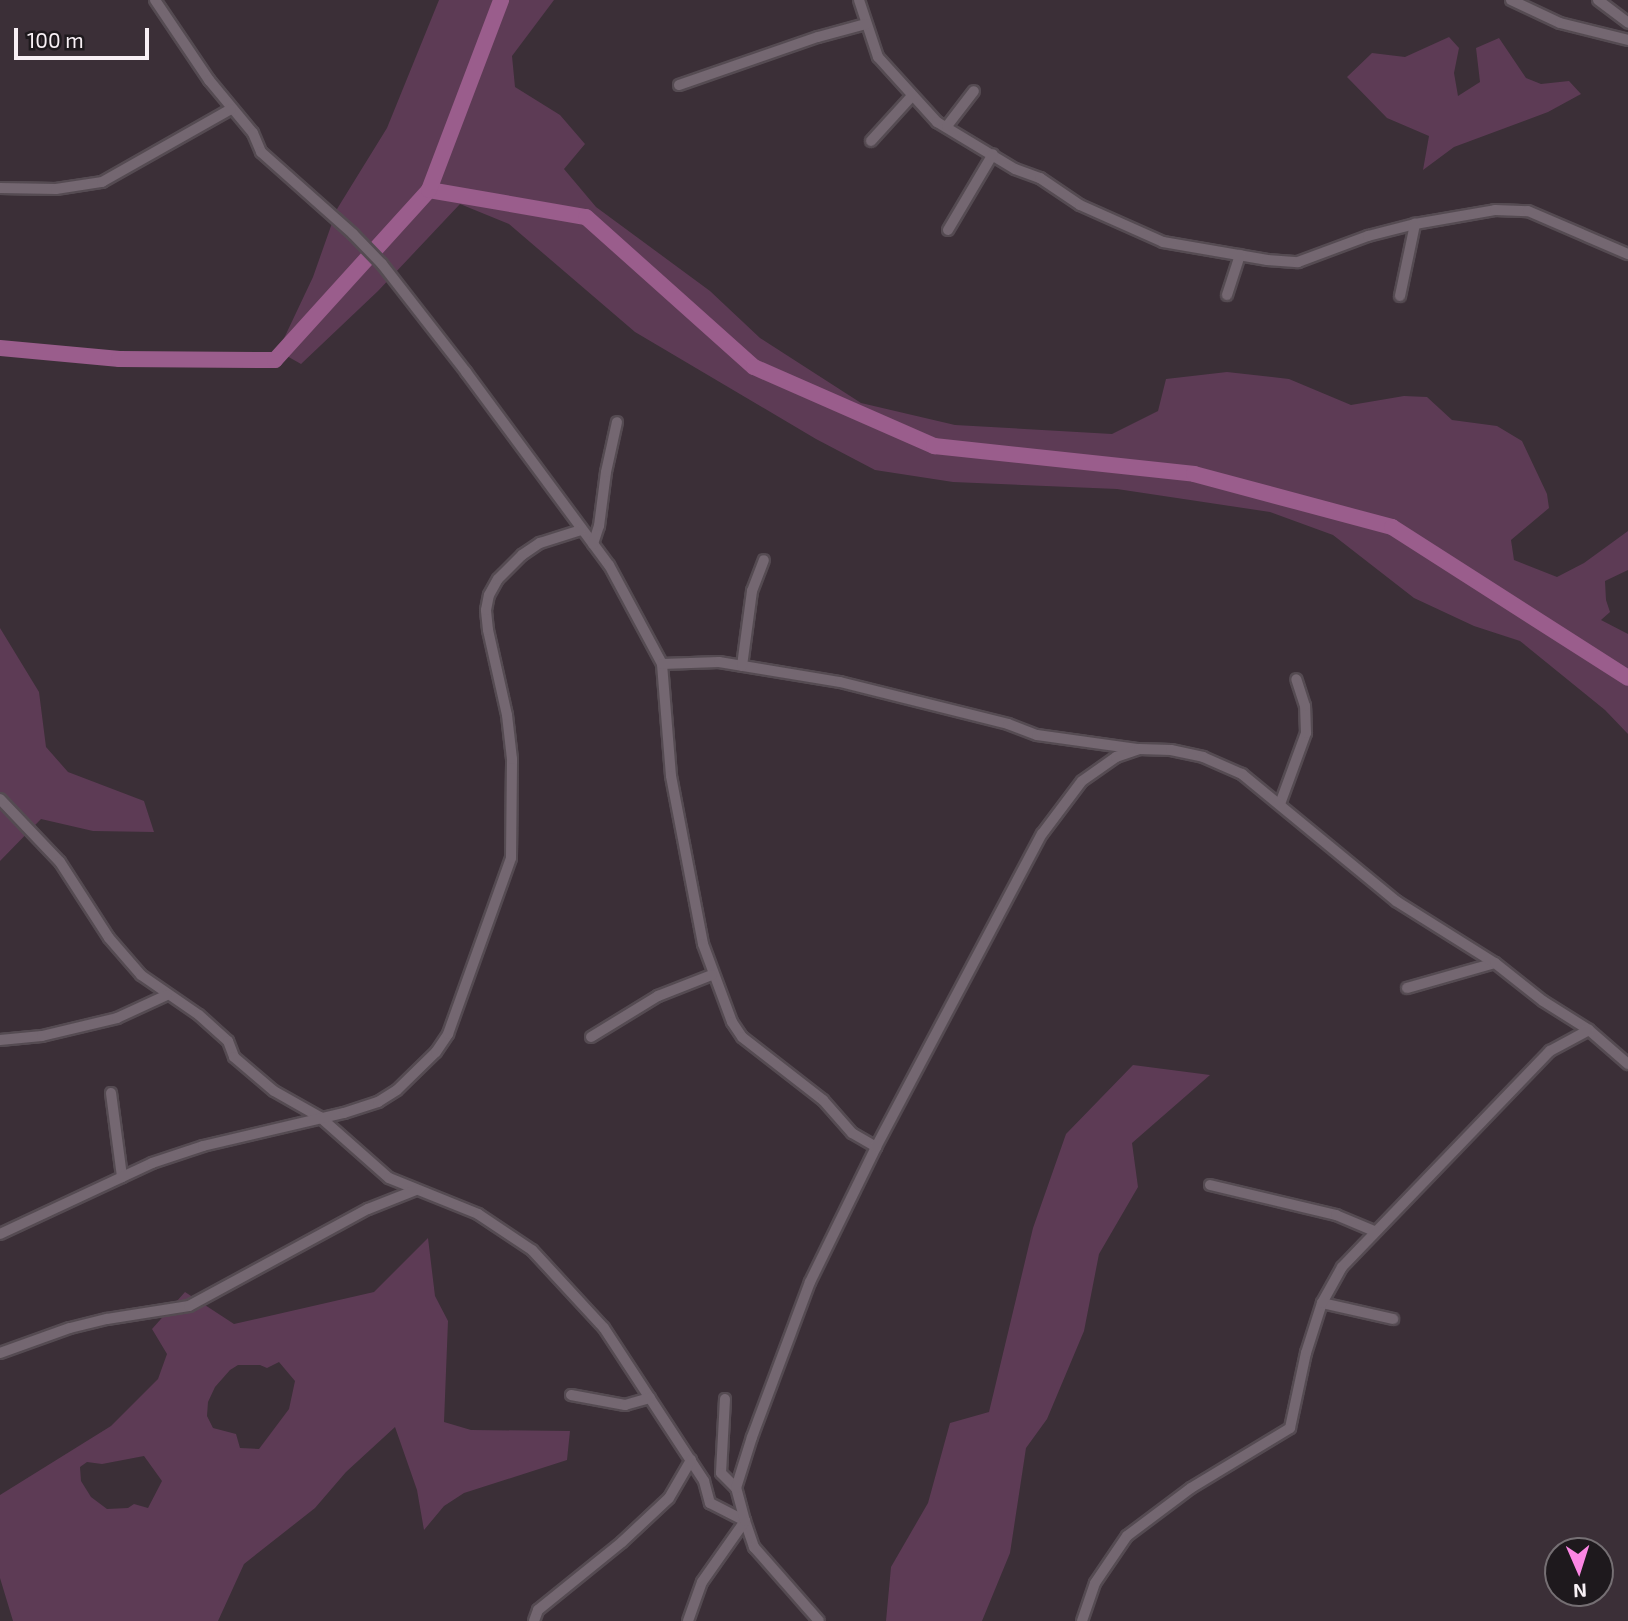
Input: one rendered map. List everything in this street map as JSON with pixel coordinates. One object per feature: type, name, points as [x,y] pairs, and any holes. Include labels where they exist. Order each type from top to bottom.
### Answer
[{"type":"street","points":[[155,0],[232,110],[253,133],[261,152],[354,234],[382,264],[609,565],[663,664],[671,776],[703,944],[712,975],[732,1022],[743,1037],[823,1100],[852,1133],[876,1147]]},
{"type":"street","points":[[859,0],[878,57],[937,122],[1014,169],[1040,178],[1080,205],[1163,242],[1240,256],[1298,262],[1368,236],[1415,224],[1495,210],[1528,211],[1628,254]]},
{"type":"street","points":[[1511,0],[1560,23],[1628,40]]},
{"type":"street","points":[[1598,0],[1628,23]]},
{"type":"street","points":[[678,85],[818,37],[866,24]]},
{"type":"street","points":[[947,126],[974,91]]},
{"type":"street","points":[[871,141],[912,96]]},
{"type":"street","points":[[0,188],[56,189],[102,182],[232,110]]},
{"type":"street","points":[[948,230],[993,154]]},
{"type":"street","points":[[1400,296],[1415,224]]},
{"type":"street","points":[[1227,295],[1240,256]]},
{"type":"street","points":[[593,544],[600,526],[606,472],[617,422]]},
{"type":"street","points":[[0,1234],[122,1177],[203,1146],[344,1113],[388,1096],[436,1052],[448,1034],[511,858],[513,759],[488,630],[486,610],[489,595],[498,579],[522,555],[540,543],[581,530]]},
{"type":"street","points":[[742,666],[752,591],[764,560]]},
{"type":"street","points":[[663,664],[719,662],[840,682],[1008,724],[1037,735],[1139,749],[1171,750],[1213,761],[1242,774],[1395,901],[1494,963],[1543,1001],[1590,1030],[1628,1064]]},
{"type":"street","points":[[1280,804],[1306,733],[1305,706],[1296,679]]},
{"type":"street","points":[[736,1488],[795,1317],[876,1147],[1055,813],[1095,770],[1116,757],[1139,749]]},
{"type":"street","points":[[0,799],[60,862],[113,944],[141,975],[229,1041],[234,1057],[274,1091],[320,1117],[388,1178],[478,1214],[519,1238],[532,1250],[599,1321],[704,1481],[710,1503],[745,1521]]},
{"type":"street","points":[[1407,988],[1494,963]]},
{"type":"street","points":[[591,1037],[658,996],[712,975]]},
{"type":"street","points":[[0,1040],[42,1036],[117,1017],[167,995]]},
{"type":"street","points":[[1082,1621],[1104,1567],[1136,1528],[1191,1488],[1290,1428],[1306,1353],[1333,1277],[1374,1231],[1411,1198],[1550,1051],[1590,1030]]},
{"type":"street","points":[[111,1093],[122,1177]]},
{"type":"street","points":[[1210,1185],[1336,1215],[1374,1231]]},
{"type":"street","points":[[0,1353],[70,1328],[189,1306],[368,1209],[416,1191]]},
{"type":"street","points":[[1322,1303],[1393,1319]]},
{"type":"street","points":[[572,1395],[625,1405],[650,1398]]},
{"type":"street","points":[[725,1399],[722,1473],[736,1488],[754,1547],[819,1621]]},
{"type":"street","points":[[534,1621],[538,1610],[622,1542],[669,1498],[691,1460]]},
{"type":"street","points":[[688,1621],[702,1582],[745,1521]]},
{"type":"shaded area","points":[[439,0],[554,0],[512,56],[515,87],[560,115],[585,144],[564,169],[596,207],[710,291],[760,338],[861,403],[955,425],[1112,434],[1158,411],[1166,379],[1227,372],[1289,379],[1351,405],[1404,396],[1427,397],[1452,420],[1497,426],[1522,441],[1547,494],[1549,508],[1511,540],[1514,560],[1557,577],[1584,563],[1628,531],[1628,570],[1605,581],[1610,612],[1601,620],[1628,634],[1628,734],[1605,710],[1520,641],[1474,626],[1414,598],[1333,535],[1270,512],[1117,489],[953,482],[875,470],[816,439],[635,332],[509,224],[460,204],[378,291],[301,364],[278,351],[313,277],[337,209],[387,128]]},
{"type":"shaded area","points":[[1449,37],[1459,48],[1454,73],[1458,96],[1480,82],[1476,48],[1499,38],[1526,78],[1541,84],[1569,81],[1581,94],[1548,112],[1454,147],[1423,170],[1429,136],[1387,118],[1347,77],[1372,53],[1405,57]]},
{"type":"shaded area","points":[[0,628],[39,692],[46,747],[68,772],[144,801],[154,832],[93,831],[41,819],[0,861]]},
{"type":"shaded area","points":[[1133,1065],[1210,1075],[1132,1143],[1138,1187],[1099,1254],[1084,1331],[1047,1419],[1026,1448],[1010,1553],[982,1621],[886,1621],[891,1567],[928,1503],[950,1423],[989,1412],[1033,1228],[1066,1134]]},
{"type":"shaded area","points":[[428,1238],[435,1296],[448,1321],[444,1422],[471,1430],[570,1431],[567,1460],[464,1493],[444,1506],[424,1530],[417,1490],[395,1427],[346,1472],[315,1508],[244,1564],[218,1621],[13,1621],[0,1578],[0,1495],[111,1426],[158,1379],[167,1354],[152,1329],[185,1292],[234,1324],[374,1292]],"holes":[[[279,1362],[295,1381],[289,1409],[259,1449],[240,1448],[236,1434],[213,1428],[207,1416],[208,1402],[215,1387],[238,1365],[260,1365],[267,1368]],[[144,1456],[162,1481],[148,1508],[134,1504],[128,1508],[107,1509],[91,1497],[81,1481],[80,1467],[87,1462],[102,1464]]]},
{"type":"waterway","points":[[0,348],[119,359],[275,360],[429,190],[501,0]]},
{"type":"waterway","points":[[429,190],[586,217],[754,367],[934,446],[1194,474],[1392,527],[1628,678]]}]
